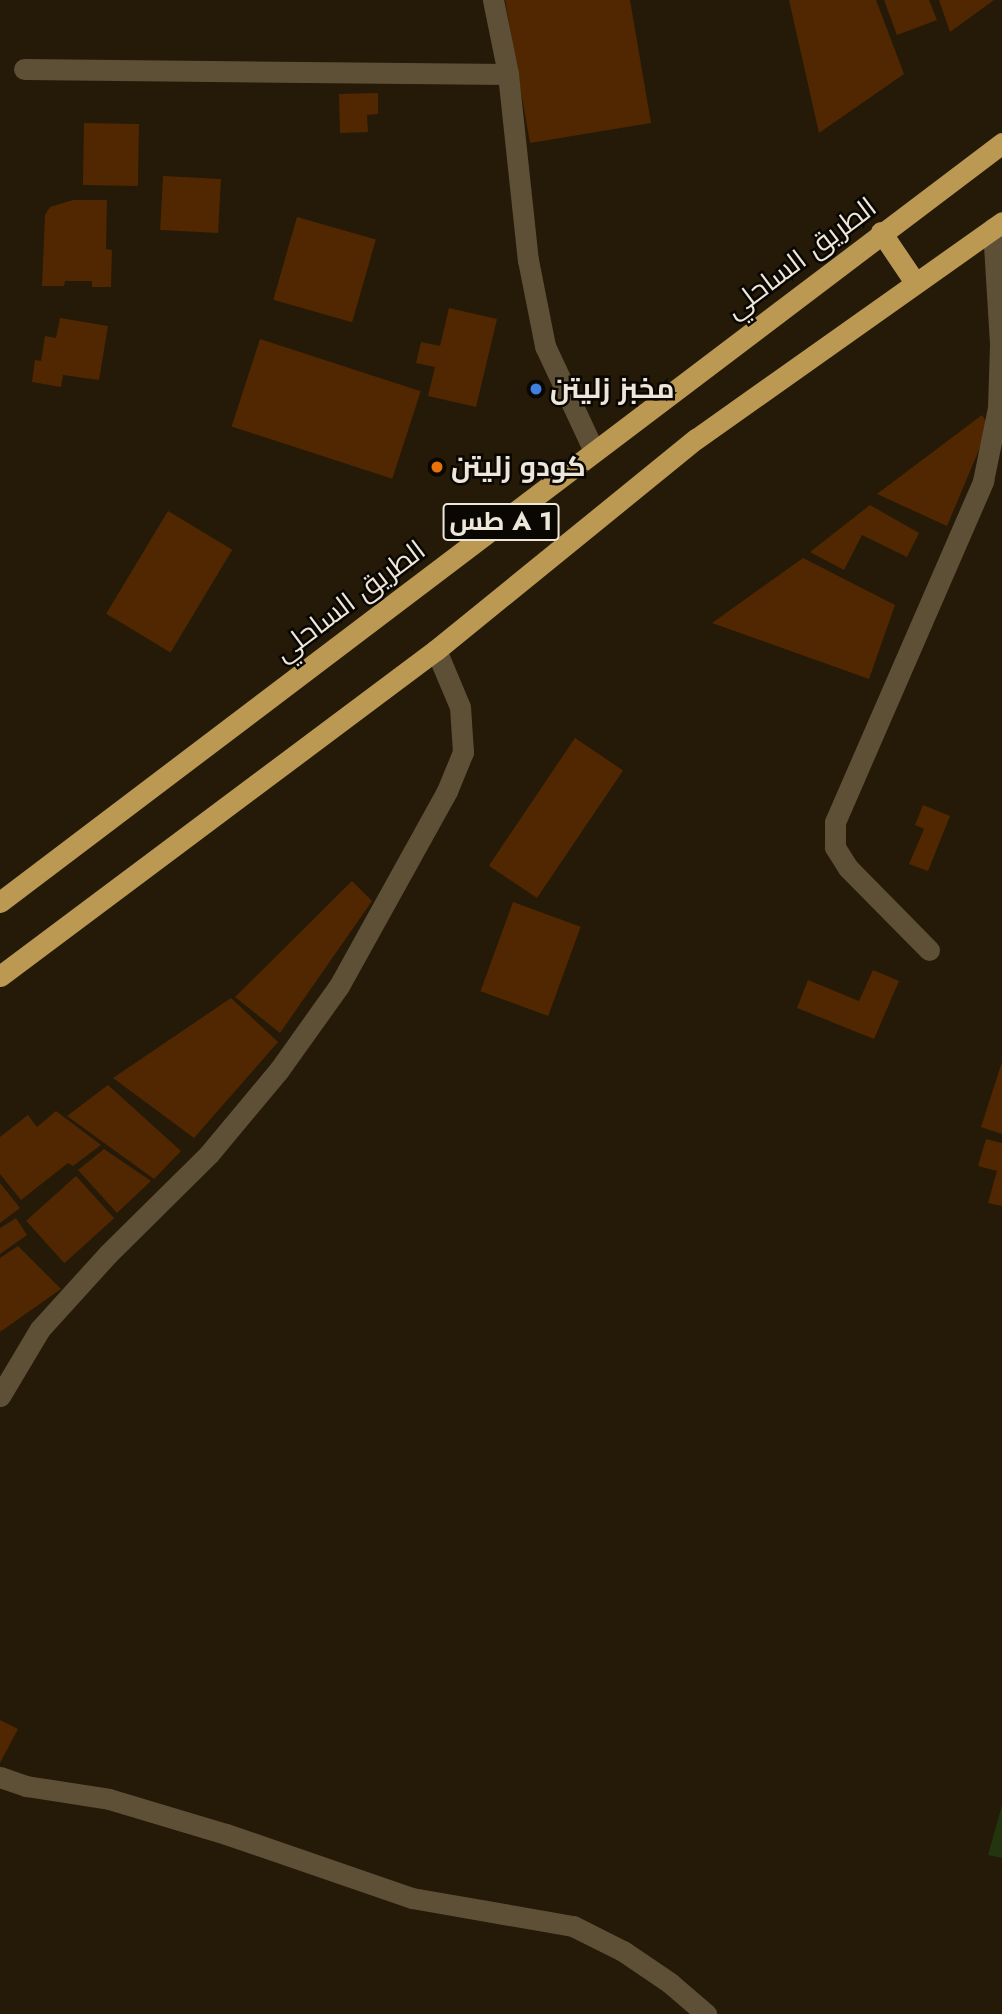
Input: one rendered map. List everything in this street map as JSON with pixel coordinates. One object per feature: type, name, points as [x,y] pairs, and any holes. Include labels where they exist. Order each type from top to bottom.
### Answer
[{"type":"highway","name":"الطريق الساحلي","points":[[0,902],[881,232],[1002,143]]},
{"type":"highway","name":"طس A 1","points":[[0,976],[436,650],[696,439],[914,281],[998,225]]},
{"type":"highway","points":[[881,232],[914,281]]},
{"type":"street","points":[[493,0],[508,74],[528,260],[545,346],[594,451]]},
{"type":"street","points":[[24,69],[508,74]]},
{"type":"street","points":[[929,950],[848,868],[835,847],[835,822],[984,481],[998,408],[998,225]]},
{"type":"street","points":[[0,1396],[40,1329],[108,1254],[209,1154],[279,1070],[339,986],[447,791],[463,752],[460,707],[436,650]]},
{"type":"street","points":[[0,1777],[26,1786],[109,1799],[412,1898],[573,1926],[623,1951],[670,1983],[706,2014]]},
{"type":"green space","points":[[1002,1805],[1002,1858],[988,1855]]},
{"type":"building","points":[[505,0],[630,0],[651,123],[530,143]]},
{"type":"building","points":[[789,0],[876,0],[904,74],[819,133]]},
{"type":"building","points":[[884,0],[929,0],[937,20],[897,35]]},
{"type":"building","points":[[939,0],[994,0],[950,32]]},
{"type":"building","points":[[378,93],[378,114],[367,115],[368,132],[340,133],[339,94]]},
{"type":"building","points":[[84,123],[139,124],[138,186],[83,185]]},
{"type":"building","points":[[163,176],[221,179],[218,233],[160,230]]},
{"type":"building","points":[[73,200],[107,200],[106,249],[112,250],[111,287],[92,287],[92,281],[65,281],[64,286],[42,286],[45,215],[50,207]]},
{"type":"building","points":[[297,217],[376,240],[352,322],[273,300]]},
{"type":"building","points":[[449,308],[497,319],[476,407],[428,396],[435,367],[416,363],[421,342],[440,346]]},
{"type":"building","points":[[60,318],[108,326],[99,380],[63,375],[61,387],[32,382],[35,360],[41,361],[45,336],[56,338]]},
{"type":"building","points":[[260,339],[421,391],[392,479],[232,426]]},
{"type":"building","points":[[982,415],[989,426],[947,526],[877,494]]},
{"type":"building","points":[[870,505],[919,533],[907,557],[862,535],[844,570],[810,552]]},
{"type":"building","points":[[168,511],[232,550],[170,652],[106,614]]},
{"type":"building","points":[[803,558],[895,605],[869,679],[712,623]]},
{"type":"building","points":[[575,738],[623,770],[537,898],[489,866]]},
{"type":"building","points":[[923,805],[950,816],[928,871],[909,864],[924,829],[915,825]]},
{"type":"building","points":[[352,881],[372,901],[280,1033],[235,997]]},
{"type":"building","points":[[513,902],[581,927],[548,1016],[481,991]]},
{"type":"building","points":[[873,970],[899,981],[874,1039],[797,1008],[808,980],[859,1001]]},
{"type":"building","points":[[231,998],[278,1042],[194,1138],[113,1078]]},
{"type":"building","points":[[1002,1062],[1002,1134],[981,1127]]},
{"type":"building","points":[[108,1085],[181,1151],[154,1179],[67,1116]]},
{"type":"building","points":[[56,1111],[101,1145],[73,1166],[68,1163],[21,1200],[0,1174],[0,1137],[28,1115],[37,1127]]},
{"type":"building","points":[[986,1139],[1002,1143],[1002,1206],[988,1203],[997,1171],[978,1166]]},
{"type":"building","points":[[104,1149],[151,1181],[117,1213],[78,1170]]},
{"type":"building","points":[[76,1176],[114,1218],[64,1263],[26,1221]]},
{"type":"building","points":[[0,1183],[20,1208],[0,1223]]},
{"type":"building","points":[[16,1218],[27,1235],[0,1254],[0,1228]]},
{"type":"building","points":[[18,1246],[61,1289],[0,1332],[0,1258]]},
{"type":"building","points":[[0,1720],[18,1729],[0,1763]]},
{"type":"place","name":"مخبز زليتن","points":[[536,389]]},
{"type":"place","name":"كودو زليتن","points":[[437,467]]}]
